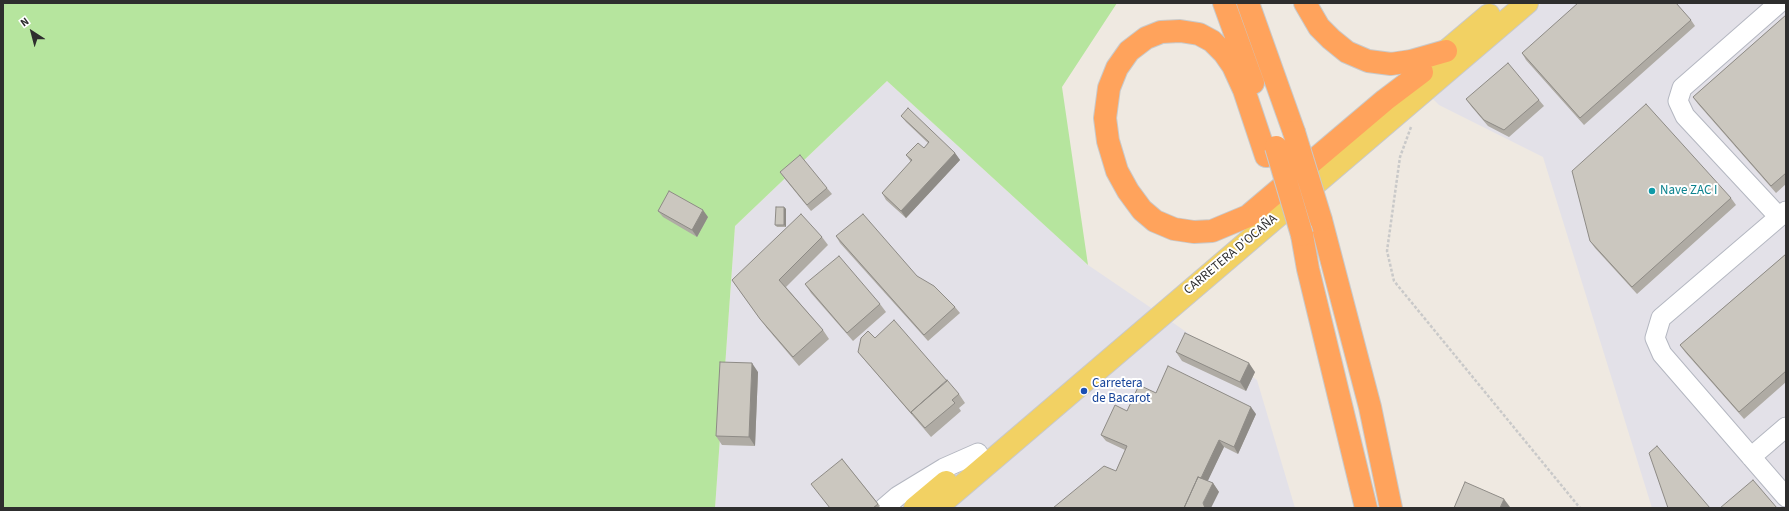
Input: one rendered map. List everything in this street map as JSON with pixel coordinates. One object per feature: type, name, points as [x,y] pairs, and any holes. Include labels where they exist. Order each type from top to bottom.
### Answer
[{"type":"highway","points":[[1224,3],[1297,239],[1308,269],[1366,508]]},
{"type":"highway","points":[[1248,3],[1294,132],[1335,268],[1370,407],[1391,508]]},
{"type":"highway","points":[[1305,3],[1319,27],[1331,39],[1347,52],[1368,61],[1391,64],[1412,61],[1446,51]]},
{"type":"highway","points":[[1271,152],[1233,66],[1224,53],[1212,41],[1199,34],[1180,30],[1161,32],[1146,38],[1129,51],[1117,68],[1109,88],[1105,118],[1108,141],[1116,171],[1142,210],[1156,221],[1174,229],[1194,232],[1212,231],[1248,216],[1385,100],[1422,72]]},
{"type":"highway","points":[[1335,268],[1365,343],[1403,508]]},
{"type":"main road","name":"CARRETERA D'OCAÑA","points":[[915,508],[978,453],[1137,323],[1250,227],[1389,104],[1422,72],[1503,3]]},
{"type":"main road","name":"CARRETERA D'OCAÑA","points":[[936,508],[1527,3]]},
{"type":"main road","points":[[926,508],[958,471]]},
{"type":"lane","points":[[1779,3],[1682,88],[1678,101],[1685,116],[1782,214],[1661,318],[1655,338],[1662,354],[1786,497]]},
{"type":"lane","points":[[1751,457],[1786,427]]},
{"type":"lane","points":[[884,508],[898,496],[944,468],[978,453]]},
{"type":"path","points":[[1412,127],[1400,157],[1387,250],[1394,281],[1580,508]]},
{"type":"shaded area","points":[[1542,3],[1786,3],[1786,508],[1652,508],[1543,157],[1439,105],[1433,99]]},
{"type":"shaded area","points":[[887,81],[1088,265],[1257,380],[1295,508],[715,508],[735,226]]},
{"type":"green space","points":[[3,3],[1117,3],[1062,87],[1088,265],[887,81],[735,226],[715,508],[3,508]]},
{"type":"building","points":[[1578,3],[1676,3],[1691,20],[1580,118],[1522,53]]},
{"type":"building","points":[[1786,15],[1786,173],[1771,186],[1693,97]]},
{"type":"building","points":[[1508,63],[1539,100],[1504,130],[1484,120],[1466,99]]},
{"type":"building","name":"Nave ZAC I","points":[[1646,104],[1731,198],[1632,287],[1590,241],[1572,171]]},
{"type":"building","points":[[908,108],[955,153],[901,211],[882,193],[912,160],[906,155],[918,143],[924,148],[929,142],[901,116]]},
{"type":"building","points":[[800,155],[827,188],[807,205],[780,172]]},
{"type":"building","points":[[669,191],[703,210],[692,230],[658,211]]},
{"type":"building","points":[[776,207],[784,207],[784,225],[775,225]]},
{"type":"building","points":[[801,214],[822,237],[779,280],[823,330],[793,357],[760,319],[732,280]]},
{"type":"building","points":[[863,214],[917,276],[934,286],[955,307],[924,335],[836,236]]},
{"type":"building","points":[[1786,254],[1786,371],[1739,412],[1680,345]]},
{"type":"building","points":[[839,256],[880,304],[847,333],[805,284]]},
{"type":"building","points":[[894,320],[947,381],[911,412],[912,414],[858,352],[861,338],[868,331],[875,338]]},
{"type":"building","points":[[1185,333],[1249,363],[1240,382],[1176,352]]},
{"type":"building","points":[[720,362],[752,363],[749,437],[716,436]]},
{"type":"building","points":[[1168,366],[1251,407],[1234,447],[1219,440],[1201,478],[1198,477],[1184,508],[1053,508],[1104,466],[1116,471],[1127,446],[1101,435],[1115,405],[1127,411],[1139,385],[1156,393]]},
{"type":"building","points":[[947,380],[959,394],[952,400],[955,403],[925,428],[911,412]]},
{"type":"building","points":[[1657,446],[1710,508],[1668,508],[1649,453]]},
{"type":"building","points":[[842,459],[878,504],[873,508],[830,508],[811,484]]},
{"type":"building","points":[[1198,477],[1213,483],[1203,503],[1205,508],[1184,508]]},
{"type":"building","points":[[1753,480],[1777,508],[1720,508]]},
{"type":"building","points":[[1465,482],[1504,499],[1500,508],[1454,508]]},
{"type":"place","name":"Nave ZAC I","points":[[1652,191]]},
{"type":"place","name":"Carretera de Bacarot","points":[[1084,391]]}]
